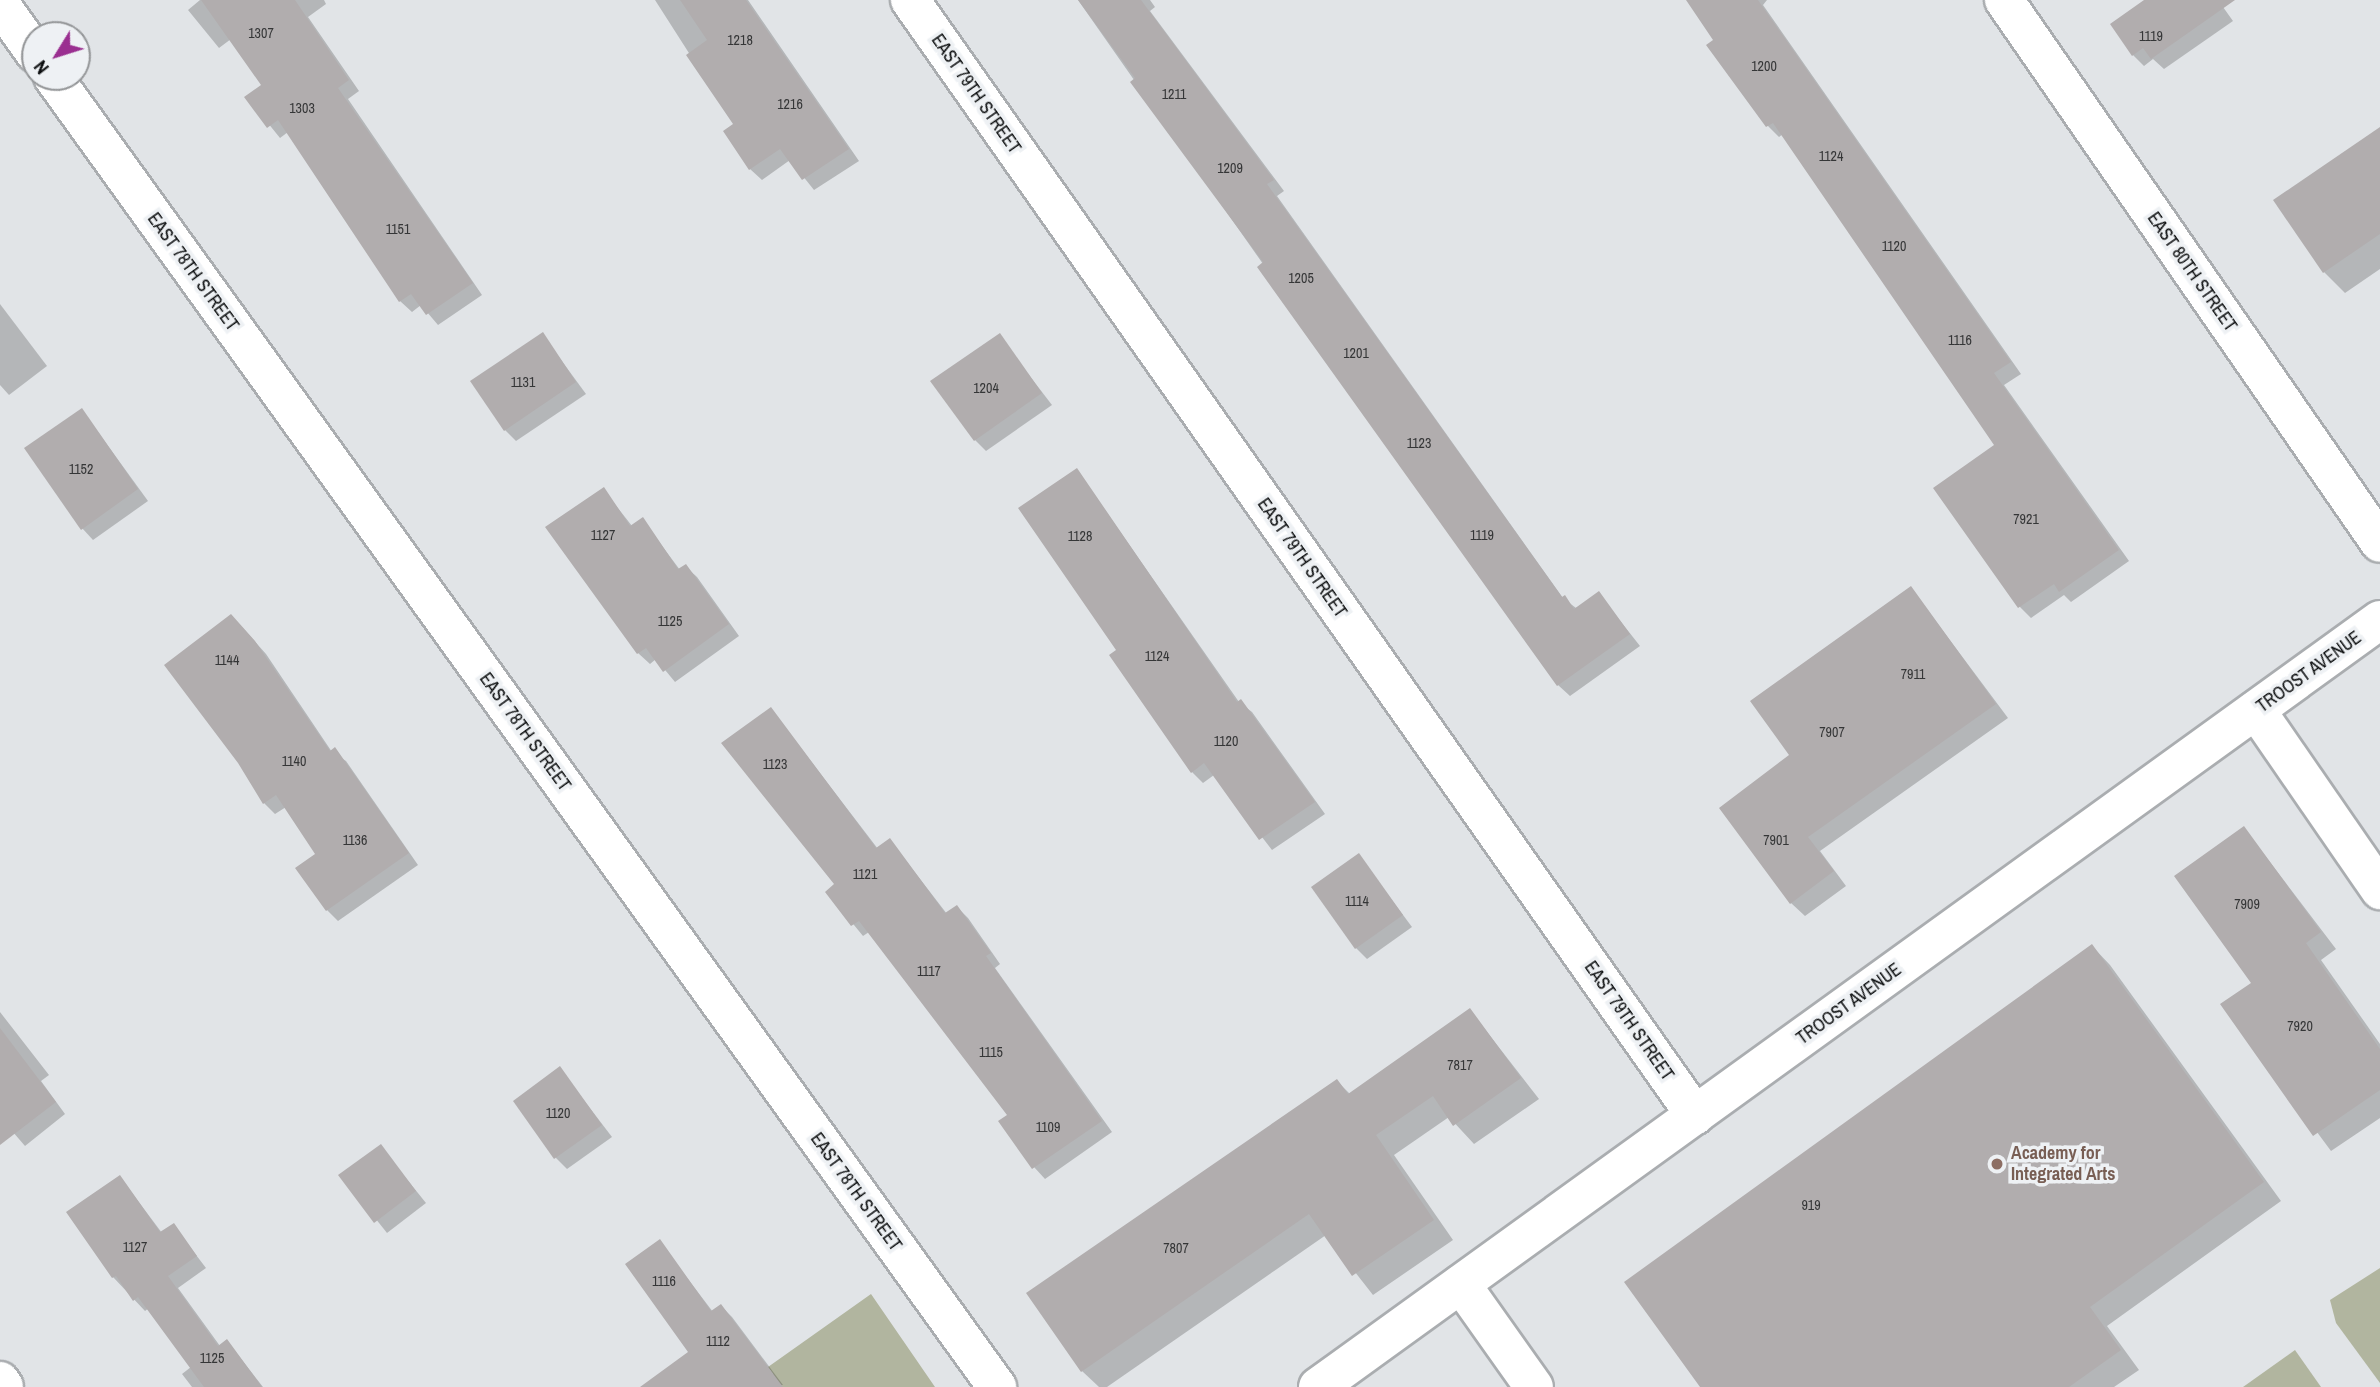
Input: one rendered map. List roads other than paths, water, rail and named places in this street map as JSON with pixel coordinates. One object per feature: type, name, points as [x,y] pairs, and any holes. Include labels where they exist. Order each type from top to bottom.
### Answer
[{"type":"street","name":"EAST 79TH STREET","points":[[910,0],[1695,1115]]},
{"type":"street","name":"EAST 80TH STREET","points":[[2011,2],[2380,544]]},
{"type":"street","points":[[0,4],[21,33]]},
{"type":"street","name":"EAST 78TH STREET","points":[[62,91],[997,1387]]},
{"type":"street","name":"TROOST AVENUE","points":[[1318,1387],[2380,620]]},
{"type":"street","points":[[2256,710],[2380,890]]},
{"type":"street","points":[[1461,1284],[1534,1387]]},
{"type":"street","points":[[0,1381],[4,1387]]},
{"type":"place","name":"Academy for Integrated Arts","points":[[1997,1164]]}]
